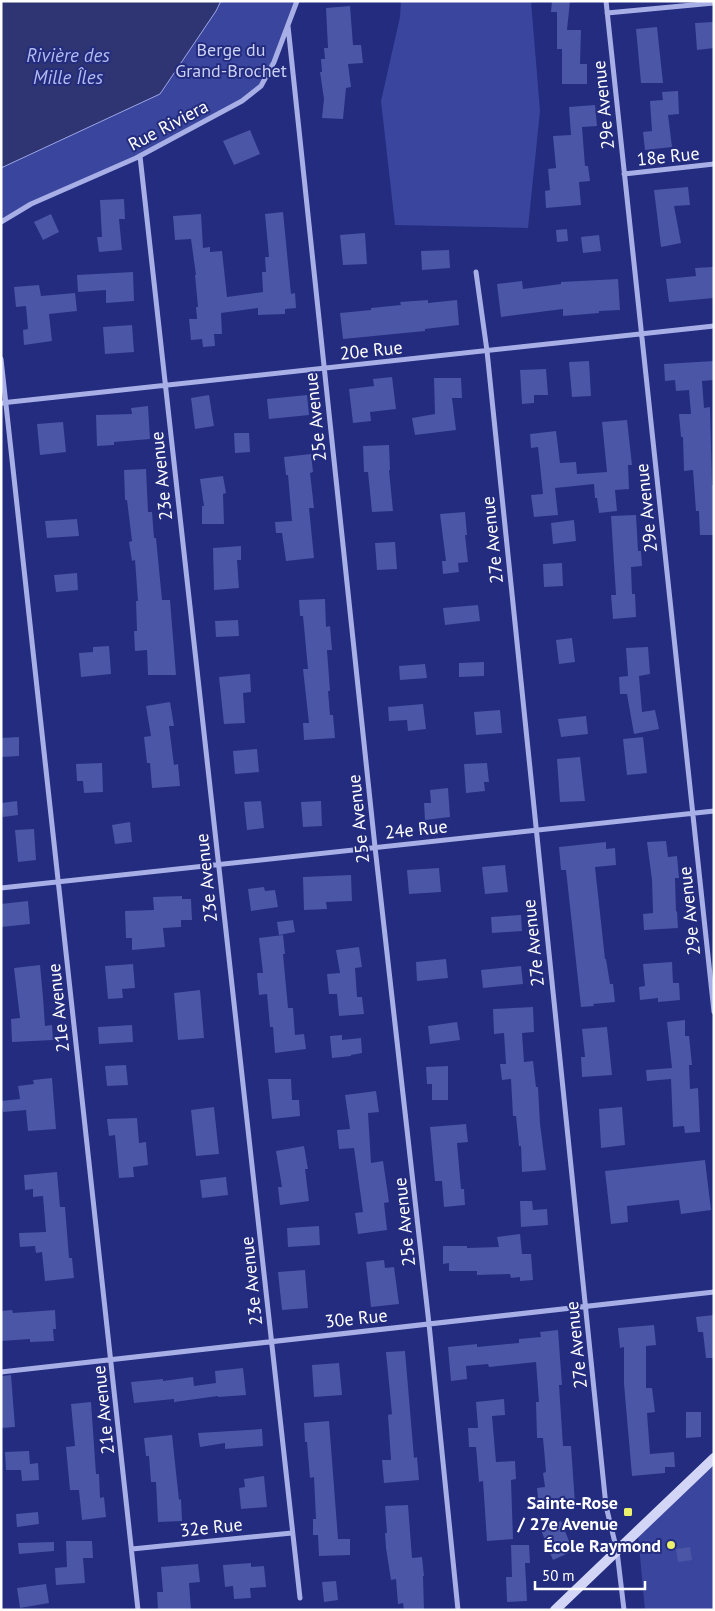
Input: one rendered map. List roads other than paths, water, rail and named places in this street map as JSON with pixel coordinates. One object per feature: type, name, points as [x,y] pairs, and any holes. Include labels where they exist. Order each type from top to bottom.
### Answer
[{"type":"street","name":"Rue Riviera","points":[[1,222],[31,204],[140,156],[242,101],[261,86],[274,62],[297,1]]},
{"type":"street","name":"29e Avenue","points":[[606,1],[714,1012]]},
{"type":"street","points":[[607,13],[714,3]]},
{"type":"street","name":"25e Avenue","points":[[288,26],[375,848],[429,1324],[458,1610]]},
{"type":"street","name":"23e Avenue","points":[[140,156],[300,1598]]},
{"type":"street","name":"18e Rue","points":[[624,174],[714,164]]},
{"type":"street","name":"27e Avenue","points":[[476,272],[486,351],[606,1506],[617,1551],[624,1610]]},
{"type":"street","name":"20e Rue","points":[[4,403],[714,326]]},
{"type":"street","points":[[1,358],[4,403]]},
{"type":"street","name":"21e Avenue","points":[[4,403],[138,1610]]},
{"type":"street","name":"24e Rue","points":[[1,888],[714,811]]},
{"type":"street","name":"30e Rue","points":[[1,1372],[714,1292]]},
{"type":"street","points":[[555,1610],[714,1458]]},
{"type":"street","name":"32e Rue","points":[[132,1548],[292,1532]]},
{"type":"water","name":"Rivière des Mille Îles","points":[[1,1],[221,1],[160,94],[1,168]]},
{"type":"place","name":"Sainte-Rose / 27e Avenue","points":[[628,1512]]},
{"type":"place","name":"École Raymond","points":[[671,1545]]},
{"type":"park label","name":"Berge du Grand-Brochet","points":[[231,59]]}]
